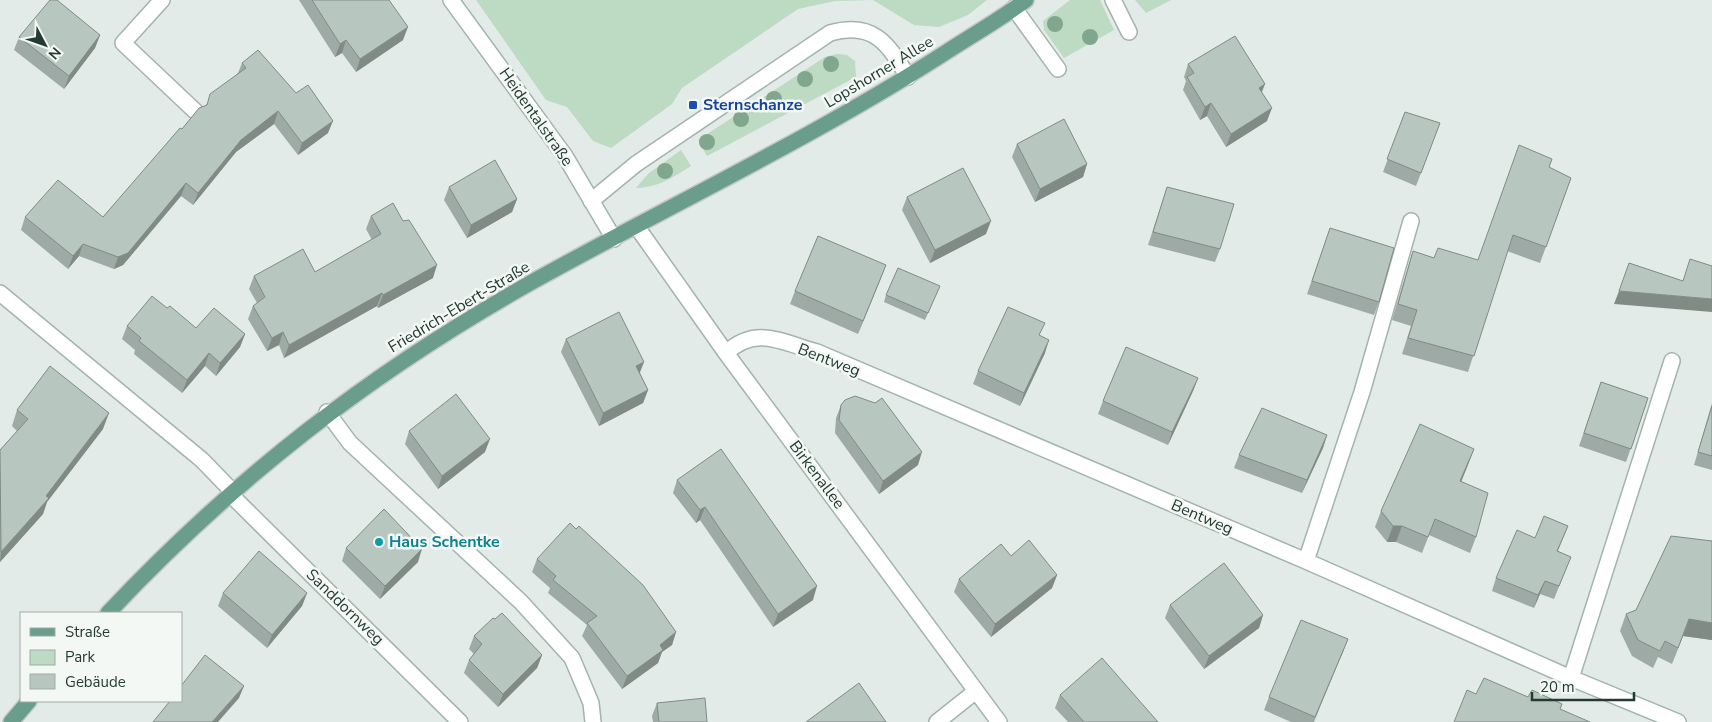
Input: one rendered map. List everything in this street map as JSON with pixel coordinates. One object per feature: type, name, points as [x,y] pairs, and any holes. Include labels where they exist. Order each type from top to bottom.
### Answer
[{"type":"main road","name":"Lopshorner Allee","points":[[614,239],[857,107],[908,77],[1020,4]]},
{"type":"main road","name":"Friedrich-Ebert-Straße","points":[[109,612],[188,530],[328,412],[470,318],[614,239]]},
{"type":"main road","points":[[11,722],[29,702]]},
{"type":"street","points":[[162,0],[123,43],[195,112]]},
{"type":"street","name":"Heidentalstraße","points":[[451,0],[565,156],[614,239]]},
{"type":"street","points":[[1113,0],[1129,32]]},
{"type":"street","points":[[1020,4],[1058,69]]},
{"type":"street","points":[[591,200],[636,164],[830,33],[845,28],[862,30],[879,37],[892,50],[908,77]]},
{"type":"street","points":[[1306,561],[1362,392],[1411,221]]},
{"type":"street","name":"Birkenallee","points":[[637,227],[726,353],[999,722]]},
{"type":"street","points":[[0,293],[202,460],[231,492]]},
{"type":"street","name":"Bentweg","points":[[726,353],[739,341],[760,336],[816,352],[1306,561],[1570,678],[1678,722]]},
{"type":"street","points":[[1570,678],[1672,361]]},
{"type":"street","points":[[328,412],[350,443],[521,602],[572,658],[591,703],[593,722]]},
{"type":"street","name":"Sanddornweg","points":[[231,492],[460,722]]},
{"type":"street","points":[[937,722],[976,691]]},
{"type":"green space","points":[[476,0],[873,0],[835,1],[798,9],[682,88],[672,104],[611,148],[593,141],[567,107],[546,100]]},
{"type":"green space","points":[[873,0],[987,0],[968,15],[939,27],[914,25]]},
{"type":"green space","points":[[1070,0],[1100,0],[1114,30],[1064,58],[1044,30],[1043,21]]},
{"type":"green space","points":[[1135,0],[1171,0],[1146,13]]},
{"type":"green space","points":[[837,54],[847,55],[855,61],[856,77],[707,156],[698,140],[825,57]]},
{"type":"green space","points":[[681,150],[691,166],[658,184],[636,188],[648,174]]},
{"type":"building","points":[[50,0],[57,0],[100,35],[69,76],[19,37]]},
{"type":"building","points":[[312,0],[389,0],[408,27],[360,59],[346,40],[340,44]]},
{"type":"building","points":[[1235,36],[1265,84],[1259,88],[1272,108],[1231,134],[1211,103],[1205,107],[1187,77],[1194,73],[1188,64]]},
{"type":"building","points":[[258,50],[296,93],[308,85],[333,121],[302,143],[278,111],[241,140],[198,193],[186,183],[128,253],[118,257],[83,244],[73,256],[25,217],[58,180],[103,217],[180,128],[182,129],[199,108],[207,105],[210,94],[246,68],[242,63]]},
{"type":"building","points":[[1405,112],[1440,123],[1421,173],[1387,159]]},
{"type":"building","points":[[1064,119],[1087,164],[1040,189],[1017,144]]},
{"type":"building","points":[[1519,145],[1552,159],[1549,167],[1571,178],[1546,247],[1513,235],[1474,356],[1408,338],[1417,310],[1398,304],[1413,251],[1434,258],[1438,248],[1478,260]]},
{"type":"building","points":[[495,160],[517,199],[471,225],[449,187]]},
{"type":"building","points":[[963,168],[991,221],[935,250],[907,197]]},
{"type":"building","points":[[1167,187],[1234,204],[1220,249],[1153,232]]},
{"type":"building","points":[[393,203],[403,221],[409,220],[437,265],[383,295],[382,293],[289,345],[283,332],[272,338],[253,306],[265,297],[254,276],[303,249],[315,272],[381,234],[371,216]]},
{"type":"building","points":[[1330,228],[1394,248],[1379,302],[1312,281]]},
{"type":"building","points":[[818,236],[886,265],[863,321],[795,291]]},
{"type":"building","points":[[1690,259],[1712,266],[1712,299],[1619,291],[1629,263],[1683,281]]},
{"type":"building","points":[[898,268],[940,286],[928,313],[886,295]]},
{"type":"building","points":[[152,296],[167,308],[170,306],[196,328],[214,308],[245,334],[220,363],[209,353],[187,380],[139,341],[141,338],[127,326]]},
{"type":"building","points":[[1008,307],[1045,323],[1039,335],[1049,340],[1024,393],[978,371]]},
{"type":"building","points":[[619,312],[644,362],[636,366],[648,390],[603,413],[566,339]]},
{"type":"building","points":[[1126,347],[1198,378],[1172,432],[1103,401]]},
{"type":"building","points":[[50,366],[109,413],[46,496],[49,498],[1,552],[0,450],[28,419],[17,410]]},
{"type":"building","points":[[1601,382],[1648,398],[1631,449],[1584,433]]},
{"type":"building","points":[[456,394],[490,439],[442,476],[409,431]]},
{"type":"building","points":[[855,396],[875,403],[882,398],[922,452],[883,481],[839,420],[841,405],[845,400]]},
{"type":"building","points":[[1712,406],[1712,456],[1698,452]]},
{"type":"building","points":[[1262,408],[1327,435],[1307,480],[1239,455]]},
{"type":"building","points":[[1420,424],[1474,449],[1460,481],[1488,493],[1476,537],[1435,519],[1428,537],[1402,526],[1393,526],[1381,511]]},
{"type":"building","points":[[721,449],[817,586],[778,614],[705,507],[700,510],[677,480]]},
{"type":"building","name":"Haus Schentke","points":[[384,509],[422,549],[385,586],[346,548]]},
{"type":"building","points":[[1544,516],[1568,526],[1557,551],[1571,557],[1559,586],[1545,581],[1538,595],[1496,578],[1517,530],[1535,538]]},
{"type":"building","points":[[570,523],[576,529],[579,526],[643,585],[676,632],[660,645],[663,650],[627,676],[587,623],[597,616],[553,580],[556,576],[537,559]]},
{"type":"building","points":[[1671,536],[1712,541],[1712,623],[1689,619],[1678,648],[1665,641],[1660,651],[1638,640],[1626,614],[1636,610]]},
{"type":"building","points":[[1029,540],[1057,575],[995,624],[959,579],[1001,544],[1011,556]]},
{"type":"building","points":[[259,551],[307,593],[272,635],[223,593]]},
{"type":"building","points":[[1224,563],[1263,615],[1209,656],[1170,605]]},
{"type":"building","points":[[502,613],[542,655],[503,694],[469,660],[482,644],[474,636],[493,618],[495,619]]},
{"type":"building","points":[[1301,620],[1348,639],[1315,717],[1269,697]]},
{"type":"building","points":[[205,655],[244,686],[212,722],[153,722],[169,702],[182,702],[182,685]]},
{"type":"building","points":[[1102,658],[1158,722],[1084,722],[1060,695]]},
{"type":"building","points":[[1484,678],[1528,697],[1532,690],[1562,704],[1560,709],[1590,722],[1454,722],[1467,690],[1476,694]]},
{"type":"building","points":[[859,683],[886,722],[806,722]]},
{"type":"building","points":[[705,698],[707,722],[659,722],[657,703]]},
{"type":"place","name":"Sternschanze","points":[[693,105]]},
{"type":"place","name":"Haus Schentke","points":[[379,542]]}]
